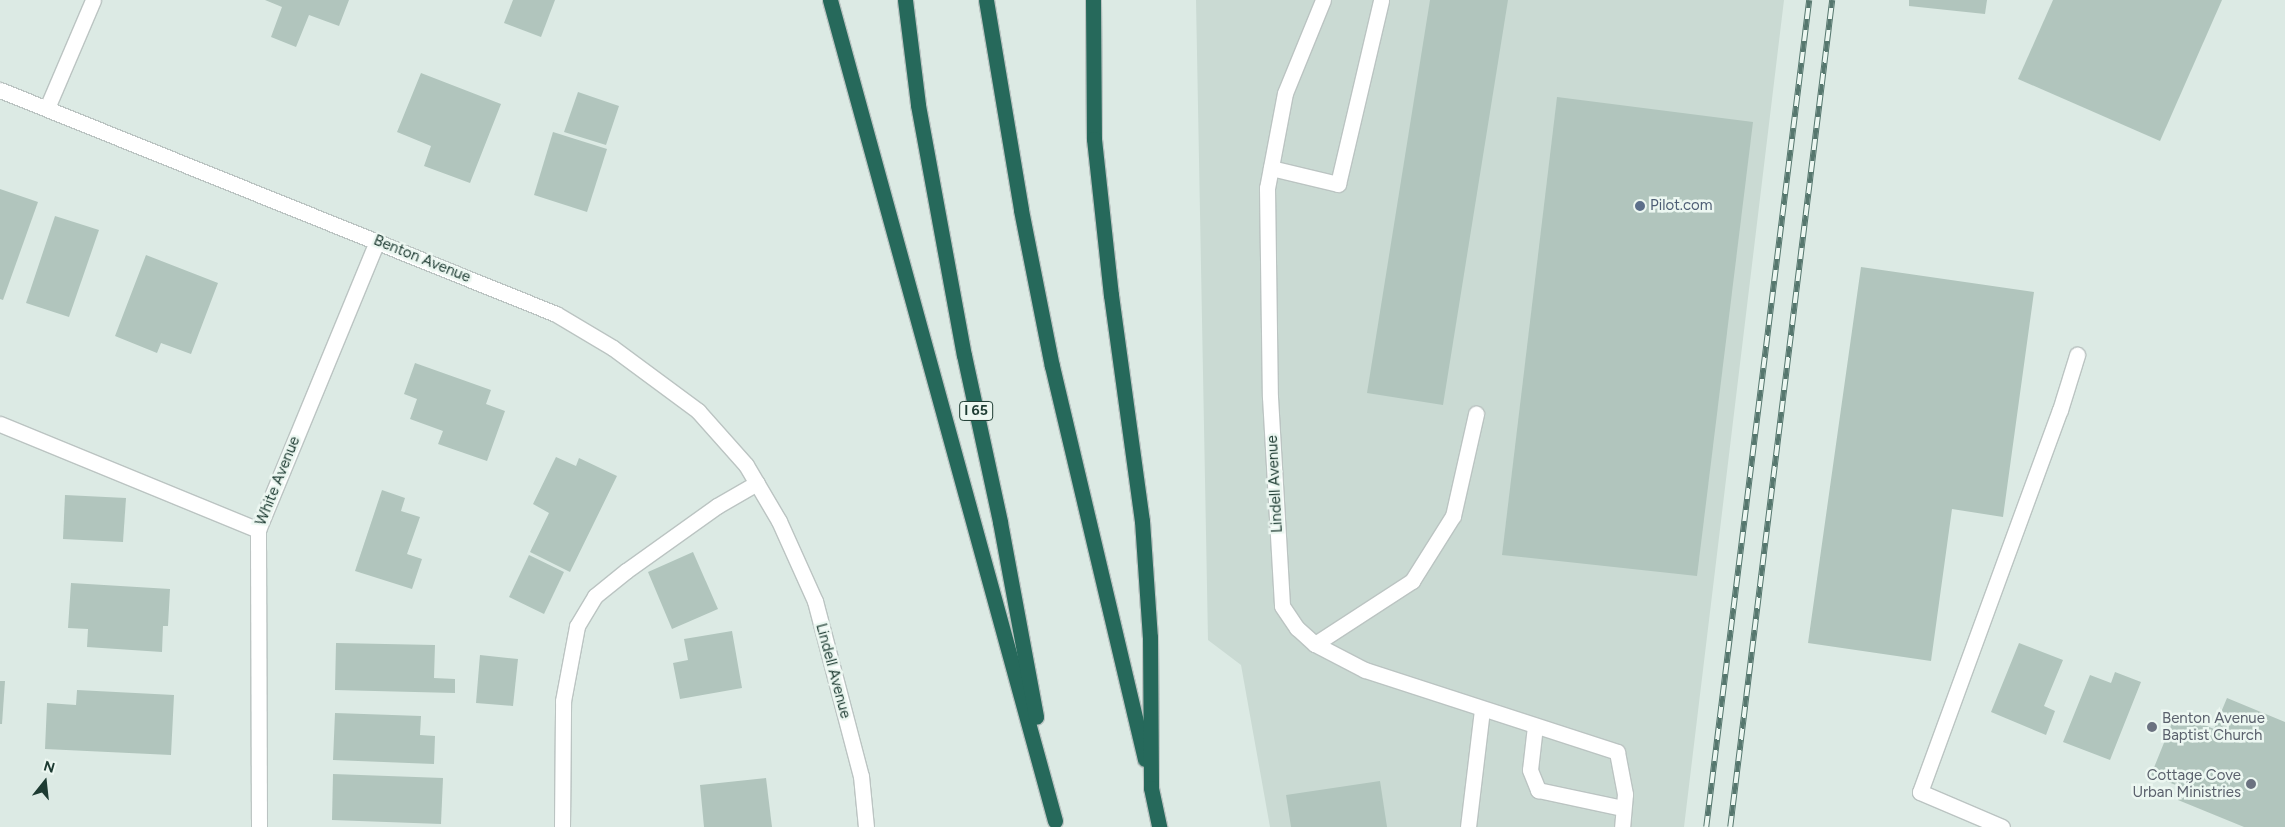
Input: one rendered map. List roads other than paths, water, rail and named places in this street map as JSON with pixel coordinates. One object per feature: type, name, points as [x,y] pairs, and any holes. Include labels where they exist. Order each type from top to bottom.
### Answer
[{"type":"highway","points":[[830,0],[1055,824]]},
{"type":"highway","name":"I 65","points":[[905,0],[918,105],[964,356],[1000,522],[1055,824]]},
{"type":"highway","points":[[986,0],[1020,210],[1052,366],[1159,827]]},
{"type":"highway","points":[[1093,0],[1092,92],[1099,200],[1142,531],[1150,637],[1151,788]]},
{"type":"street","points":[[47,108],[94,0]]},
{"type":"street","name":"Lindell Avenue","points":[[1323,0],[1285,93],[1267,188],[1270,397],[1282,606],[1298,628],[1316,644],[1365,670],[1482,710],[1616,752],[1624,794],[1623,808]]},
{"type":"street","points":[[1271,168],[1338,184],[1381,0]]},
{"type":"street","name":"Benton Avenue","points":[[0,90],[556,314],[613,348],[698,411],[746,465],[779,521]]},
{"type":"street","name":"White Avenue","points":[[259,827],[258,530],[378,241]]},
{"type":"street","points":[[2002,827],[1920,792],[2060,410],[2077,355]]},
{"type":"street","points":[[1316,644],[1412,582],[1453,516],[1476,414]]},
{"type":"street","points":[[0,424],[258,530]]},
{"type":"street","points":[[562,827],[563,701],[577,626],[595,596],[626,571],[717,506],[757,483]]},
{"type":"street","name":"Lindell Avenue","points":[[779,521],[815,601],[860,776],[866,827]]},
{"type":"street","points":[[1468,827],[1482,710]]},
{"type":"street","points":[[1535,726],[1530,770],[1538,790],[1623,808],[1622,827]]},
{"type":"railway","points":[[1706,827],[1809,0]]},
{"type":"railway","points":[[1730,827],[1832,0]]},
{"type":"place","name":"Pilot.com","points":[[1640,206]]},
{"type":"place","name":"Benton Avenue Baptist Church","points":[[2152,727]]},
{"type":"place","name":"Cottage Cove Urban Ministries","points":[[2251,784]]}]
